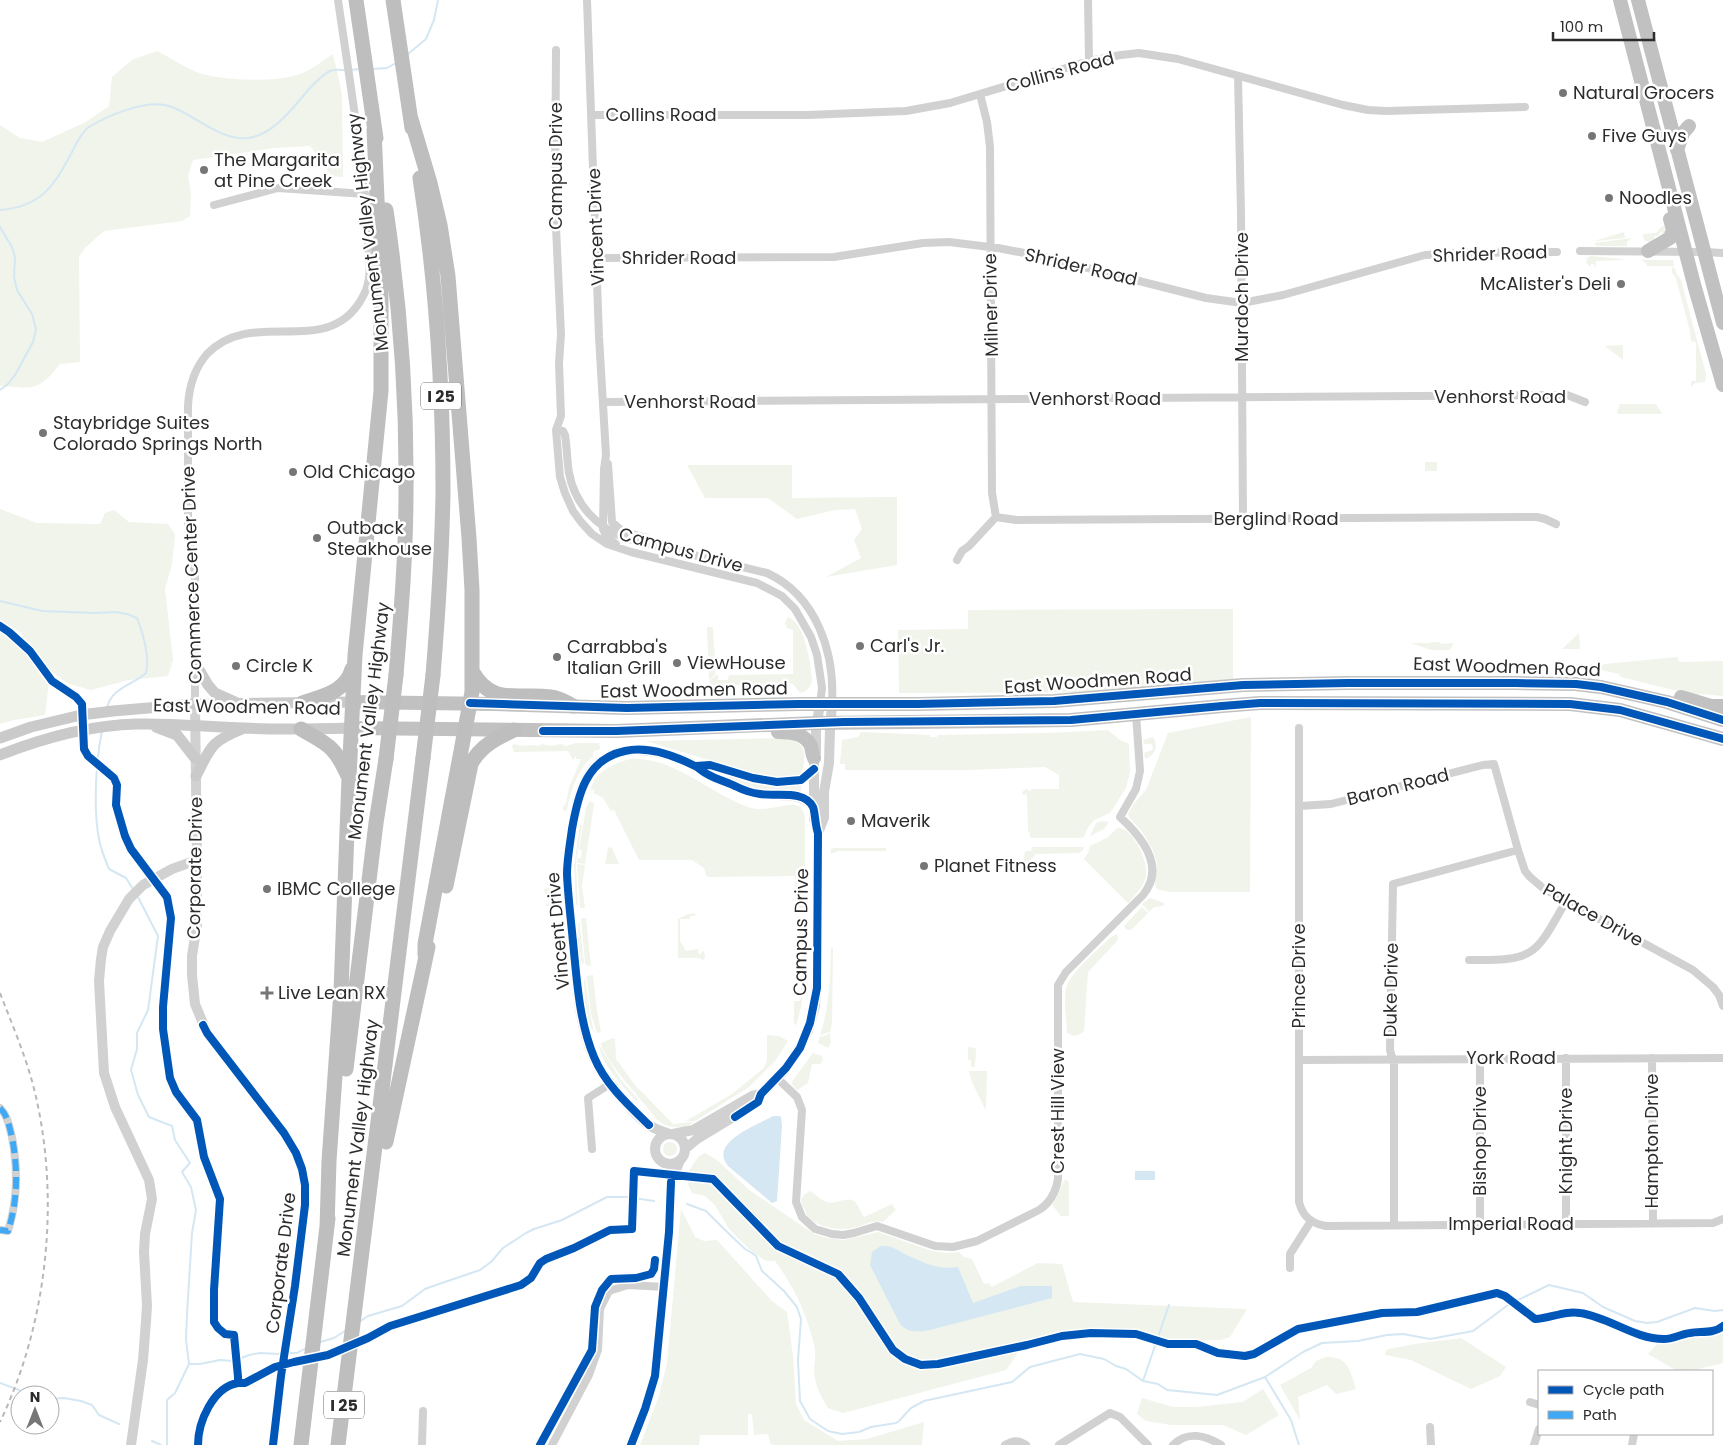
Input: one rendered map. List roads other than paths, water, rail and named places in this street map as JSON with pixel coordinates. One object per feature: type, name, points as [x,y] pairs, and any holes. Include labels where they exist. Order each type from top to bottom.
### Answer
[{"type":"highway","name":"Monument Valley Highway","points":[[301,1445],[376,823],[396,675],[404,569],[406,436],[401,342],[395,272],[356,0]]},
{"type":"highway","name":"Monument Valley Highway","points":[[338,1445],[433,675],[440,586],[443,492],[440,379],[430,257],[394,0]]},
{"type":"highway","points":[[1620,0],[1723,385]]},
{"type":"highway","points":[[1638,0],[1668,116],[1680,125],[1689,126],[1683,133],[1677,150],[1723,323]]},
{"type":"highway","points":[[1630,39],[1638,41],[1651,52]]},
{"type":"highway","points":[[411,119],[440,225],[448,276],[472,590],[472,692],[424,944],[425,955]]},
{"type":"highway","points":[[327,1228],[329,1161],[341,992],[355,655],[381,392],[381,292],[374,129]]},
{"type":"highway","points":[[1648,251],[1669,240],[1673,233],[1661,183],[1663,162]]},
{"type":"highway","points":[[302,703],[340,688],[350,675],[355,655]]},
{"type":"highway","points":[[472,671],[484,688],[496,694],[554,697],[573,706]]},
{"type":"highway","name":"East Woodmen Road","points":[[353,702],[627,708],[1054,701],[1243,686],[1348,682],[1566,684],[1611,689],[1721,715]]},
{"type":"highway","points":[[1566,684],[1582,694],[1584,705]]},
{"type":"highway","points":[[1136,714],[1146,704],[1196,696],[1210,689]]},
{"type":"highway","points":[[1584,705],[1589,697],[1592,696],[1632,704],[1665,714],[1686,717],[1721,715]]},
{"type":"highway","name":"East Woodmen Road","points":[[351,728],[598,731],[823,723],[1071,720],[1216,706],[1260,704],[1584,705],[1620,710],[1723,739]]},
{"type":"highway","points":[[700,728],[712,733],[794,733],[806,740],[812,748],[814,764]]},
{"type":"highway","points":[[301,729],[333,749],[349,778]]},
{"type":"highway","points":[[366,1226],[380,1172],[425,955],[445,888],[471,764],[475,756],[484,747],[514,730]]},
{"type":"main road","points":[[195,663],[214,693],[238,704]]},
{"type":"main road","name":"East Woodmen Road","points":[[0,738],[81,715],[195,704],[353,702]]},
{"type":"main road","name":"East Woodmen Road","points":[[0,756],[50,738],[80,731],[138,724],[244,728],[351,728]]},
{"type":"main road","points":[[150,724],[177,735],[195,758]]},
{"type":"main road","points":[[196,776],[208,752],[216,742],[244,728]]},
{"type":"street","name":"Commerce Center Drive","points":[[195,704],[195,574],[188,527],[188,400],[192,379],[198,366],[208,353],[232,337],[256,331],[312,331],[335,324],[351,312],[362,297],[369,278],[365,194],[338,0]]},
{"type":"street","name":"Vincent Drive","points":[[588,0],[591,115],[606,455],[603,526]]},
{"type":"street","points":[[1088,0],[1089,61]]},
{"type":"street","name":"Campus Drive","points":[[556,50],[555,206],[561,347],[559,364],[561,416],[556,430],[561,482],[572,511],[592,534],[606,544],[757,583],[782,596],[795,609],[811,637],[817,656],[826,704]]},
{"type":"street","name":"Collins Road","points":[[591,115],[887,113],[934,107],[1089,61],[1121,55],[1147,54],[1178,59],[1343,105],[1368,110],[1482,110],[1525,107]]},
{"type":"street","name":"Murdoch Drive","points":[[1238,76],[1243,518]]},
{"type":"street","name":"Milner Drive","points":[[980,94],[989,138],[992,492],[996,517]]},
{"type":"street","points":[[214,205],[278,188],[365,194]]},
{"type":"street","name":"Shrider Road","points":[[597,258],[834,257],[936,242],[990,247],[1058,259],[1213,299],[1242,303],[1282,295],[1425,256],[1459,253],[1557,252]]},
{"type":"street","points":[[1580,251],[1723,253]]},
{"type":"street","name":"Venhorst Road","points":[[603,402],[1562,395],[1585,402]]},
{"type":"street","name":"Campus Drive","points":[[556,430],[563,431],[566,435],[570,474],[576,494],[586,511],[603,526],[625,538],[767,573],[779,579],[801,596],[813,614],[822,633],[833,680],[826,704],[814,764],[814,808],[818,832],[817,981],[815,1006],[808,1031],[790,1063],[761,1094],[759,1100],[754,1105],[697,1139],[685,1149]]},
{"type":"street","name":"Vincent Drive","points":[[606,455],[609,469],[613,524],[622,531],[669,544],[680,552]]},
{"type":"street","points":[[957,560],[962,551],[996,517]]},
{"type":"street","name":"Berglind Road","points":[[996,517],[1016,520],[1538,517],[1556,524]]},
{"type":"street","points":[[603,526],[604,534],[615,542],[618,548]]},
{"type":"street","name":"Corporate Drive","points":[[195,704],[198,860],[192,975],[196,1004],[207,1033],[284,1133],[296,1153],[306,1185],[305,1205],[273,1445]]},
{"type":"street","name":"Crest Hill View","points":[[778,1078],[797,1097],[802,1110],[796,1202],[802,1217],[815,1228],[832,1234],[843,1235],[877,1226],[930,1244],[953,1247],[977,1241],[1039,1210],[1045,1205],[1053,1194],[1058,1179],[1058,985],[1066,972],[1143,895],[1151,878],[1152,863],[1146,848],[1135,832],[1120,817],[1136,788],[1140,771],[1136,714]]},
{"type":"street","name":"Campus Drive","points":[[818,832],[824,818],[824,788],[830,763],[823,723]]},
{"type":"street","name":"Prince Drive","points":[[1299,728],[1299,1202],[1304,1215],[1310,1221]]},
{"type":"street","name":"Vincent Drive","points":[[671,1134],[649,1125],[610,1084],[599,1067],[588,1042],[582,1020],[578,996],[568,868],[568,854],[580,793],[589,774],[609,756],[626,751],[649,751],[696,766],[705,773],[749,792],[766,795],[799,796],[807,800],[814,808]]},
{"type":"street","name":"Vincent Drive","points":[[696,766],[710,765],[752,778],[777,782],[801,780],[814,764]]},
{"type":"street","name":"Baron Road","points":[[1300,806],[1331,804],[1483,765],[1494,764]]},
{"type":"street","name":"Palace Drive","points":[[1494,764],[1523,866],[1530,877],[1543,888],[1693,970],[1713,987],[1719,995],[1723,1006]]},
{"type":"street","name":"Duke Drive","points":[[1394,1224],[1394,1065],[1390,1050],[1392,884],[1518,850]]},
{"type":"street","points":[[131,1445],[143,1360],[147,1306],[144,1243],[152,1199],[149,1180],[115,1107],[104,1073],[99,981],[103,947],[118,915],[129,899],[143,886],[172,869],[198,860]]},
{"type":"street","points":[[1469,960],[1515,959],[1532,952],[1544,940],[1566,901]]},
{"type":"street","name":"York Road","points":[[1299,1060],[1392,1058],[1723,1058]]},
{"type":"street","name":"Bishop Drive","points":[[1480,1058],[1480,1224]]},
{"type":"street","name":"Knight Drive","points":[[1566,1058],[1566,1224]]},
{"type":"street","name":"Hampton Drive","points":[[1652,1058],[1653,1224]]},
{"type":"street","points":[[592,1149],[588,1098],[610,1084]]},
{"type":"street","name":"Campus Drive","points":[[671,1134],[693,1130],[752,1096],[761,1094]]},
{"type":"street","points":[[0,1108],[8,1120],[17,1173],[14,1214],[4,1231]]},
{"type":"street","name":"Vincent Drive","points":[[649,1125],[656,1145]]},
{"type":"street","points":[[631,1445],[655,1376],[665,1287],[671,1211],[671,1182],[685,1149],[682,1140],[671,1134],[660,1138],[656,1145],[657,1156],[662,1162],[671,1182]]},
{"type":"street","points":[[662,1162],[670,1164],[680,1160]]},
{"type":"street","name":"Imperial Road","points":[[1310,1221],[1326,1226],[1394,1224],[1653,1224],[1713,1223],[1723,1220]]},
{"type":"street","points":[[1290,1268],[1290,1254],[1310,1221]]},
{"type":"street","points":[[552,1445],[590,1375],[598,1350],[600,1309],[609,1291],[628,1285],[665,1287]]},
{"type":"street","points":[[1530,1402],[1538,1405]]},
{"type":"street","points":[[422,1445],[423,1411]]},
{"type":"street","points":[[1059,1445],[1110,1413],[1120,1417],[1148,1445]]},
{"type":"street","points":[[1430,1427],[1431,1445]]},
{"type":"street","points":[[1534,1445],[1538,1432]]},
{"type":"street","points":[[1173,1445],[1183,1437],[1190,1436],[1207,1437],[1221,1445]]},
{"type":"street","points":[[1005,1445],[1013,1441],[1019,1441],[1026,1445]]},
{"type":"water","points":[[773,1116],[781,1117],[782,1126],[777,1201],[772,1203],[728,1166],[724,1157],[724,1149],[737,1135]]},
{"type":"water","points":[[1135,1171],[1155,1171],[1155,1180],[1135,1180]]},
{"type":"water","points":[[881,1246],[893,1248],[934,1266],[958,1267],[973,1303],[1021,1286],[1052,1286],[1052,1298],[930,1330],[906,1329],[900,1324],[870,1265],[872,1252]]},
{"type":"waterway","points":[[408,54],[426,39],[434,20],[438,0]]},
{"type":"waterway","points":[[372,69],[387,68],[396,63]]},
{"type":"waterway","points":[[350,70],[360,69]]},
{"type":"waterway","points":[[0,210],[26,204],[45,193],[59,175],[84,132],[97,122],[117,113],[139,106],[160,104],[179,110],[210,128],[231,137],[253,137],[270,130],[277,124],[324,74],[333,70],[345,70]]},
{"type":"waterway","points":[[0,227],[12,247],[15,257],[14,277],[17,290],[32,314],[36,329],[33,342],[15,375],[0,390]]},
{"type":"waterway","points":[[0,601],[42,611],[116,612],[137,618],[144,638],[146,673],[118,691],[109,701],[107,708]]},
{"type":"waterway","points":[[102,730],[96,784],[96,813],[99,839],[109,869],[126,878],[133,889]]},
{"type":"waterway","points":[[138,897],[158,936],[148,1010],[137,1033],[137,1049],[131,1070],[138,1095],[149,1117],[172,1126],[175,1140],[190,1163],[182,1172],[191,1187],[196,1210],[192,1233],[187,1314],[186,1340],[189,1364],[175,1393],[167,1400],[167,1445]]},
{"type":"waterway","points":[[359,1322],[368,1316],[402,1306],[425,1289],[480,1270],[491,1262],[503,1248],[526,1233],[562,1220],[607,1197],[627,1197],[654,1201]]},
{"type":"waterway","points":[[687,1204],[706,1211],[745,1249],[756,1256],[762,1271],[784,1291],[797,1307],[801,1319],[798,1360],[800,1401],[810,1419],[828,1431],[842,1434],[896,1423],[911,1408],[924,1401],[1012,1382],[1030,1367],[1080,1354],[1104,1359],[1126,1369],[1143,1381],[1158,1384],[1167,1390],[1217,1395],[1265,1377],[1303,1352],[1322,1343],[1358,1341],[1403,1334],[1430,1339],[1473,1331],[1508,1305],[1549,1285],[1583,1293],[1603,1307],[1635,1321],[1647,1323],[1657,1322],[1695,1308],[1715,1311],[1723,1310]]},
{"type":"waterway","points":[[1143,1381],[1169,1305]]},
{"type":"waterway","points":[[320,1342],[334,1338],[345,1331]]},
{"type":"waterway","points":[[287,1353],[297,1353],[306,1348]]},
{"type":"waterway","points":[[189,1364],[220,1360],[234,1361],[260,1353],[280,1354]]},
{"type":"waterway","points":[[1265,1377],[1291,1420],[1299,1445]]},
{"type":"waterway","points":[[0,1383],[10,1387]]},
{"type":"waterway","points":[[60,1398],[81,1401],[92,1405],[99,1415],[119,1424]]},
{"type":"waterway","points":[[152,1441],[161,1445]]},
{"type":"railway","points":[[0,993],[25,1057],[36,1097],[43,1137],[48,1221],[45,1262],[29,1345],[16,1384],[0,1422]]},
{"type":"place","name":"Natural Grocers","points":[[1563,93]]},
{"type":"place","name":"Five Guys","points":[[1592,136]]},
{"type":"place","name":"The Margarita at Pine Creek","points":[[204,170]]},
{"type":"place","name":"Noodles","points":[[1609,198]]},
{"type":"place","name":"McAlister's Deli","points":[[1621,284]]},
{"type":"place","name":"Staybridge Suites Colorado Springs North","points":[[43,433]]},
{"type":"place","name":"Old Chicago","points":[[293,472]]},
{"type":"place","name":"Outback Steakhouse","points":[[317,538]]},
{"type":"place","name":"Carl's Jr.","points":[[860,646]]},
{"type":"place","name":"Carrabba's Italian Grill","points":[[557,657]]},
{"type":"place","name":"ViewHouse","points":[[677,663]]},
{"type":"place","name":"Circle K","points":[[236,666]]},
{"type":"place","name":"Maverik","points":[[851,821]]},
{"type":"place","name":"Planet Fitness","points":[[924,866]]},
{"type":"place","name":"IBMC College","points":[[267,889]]},
{"type":"place","name":"Live Lean RX","points":[[267,993]]}]
